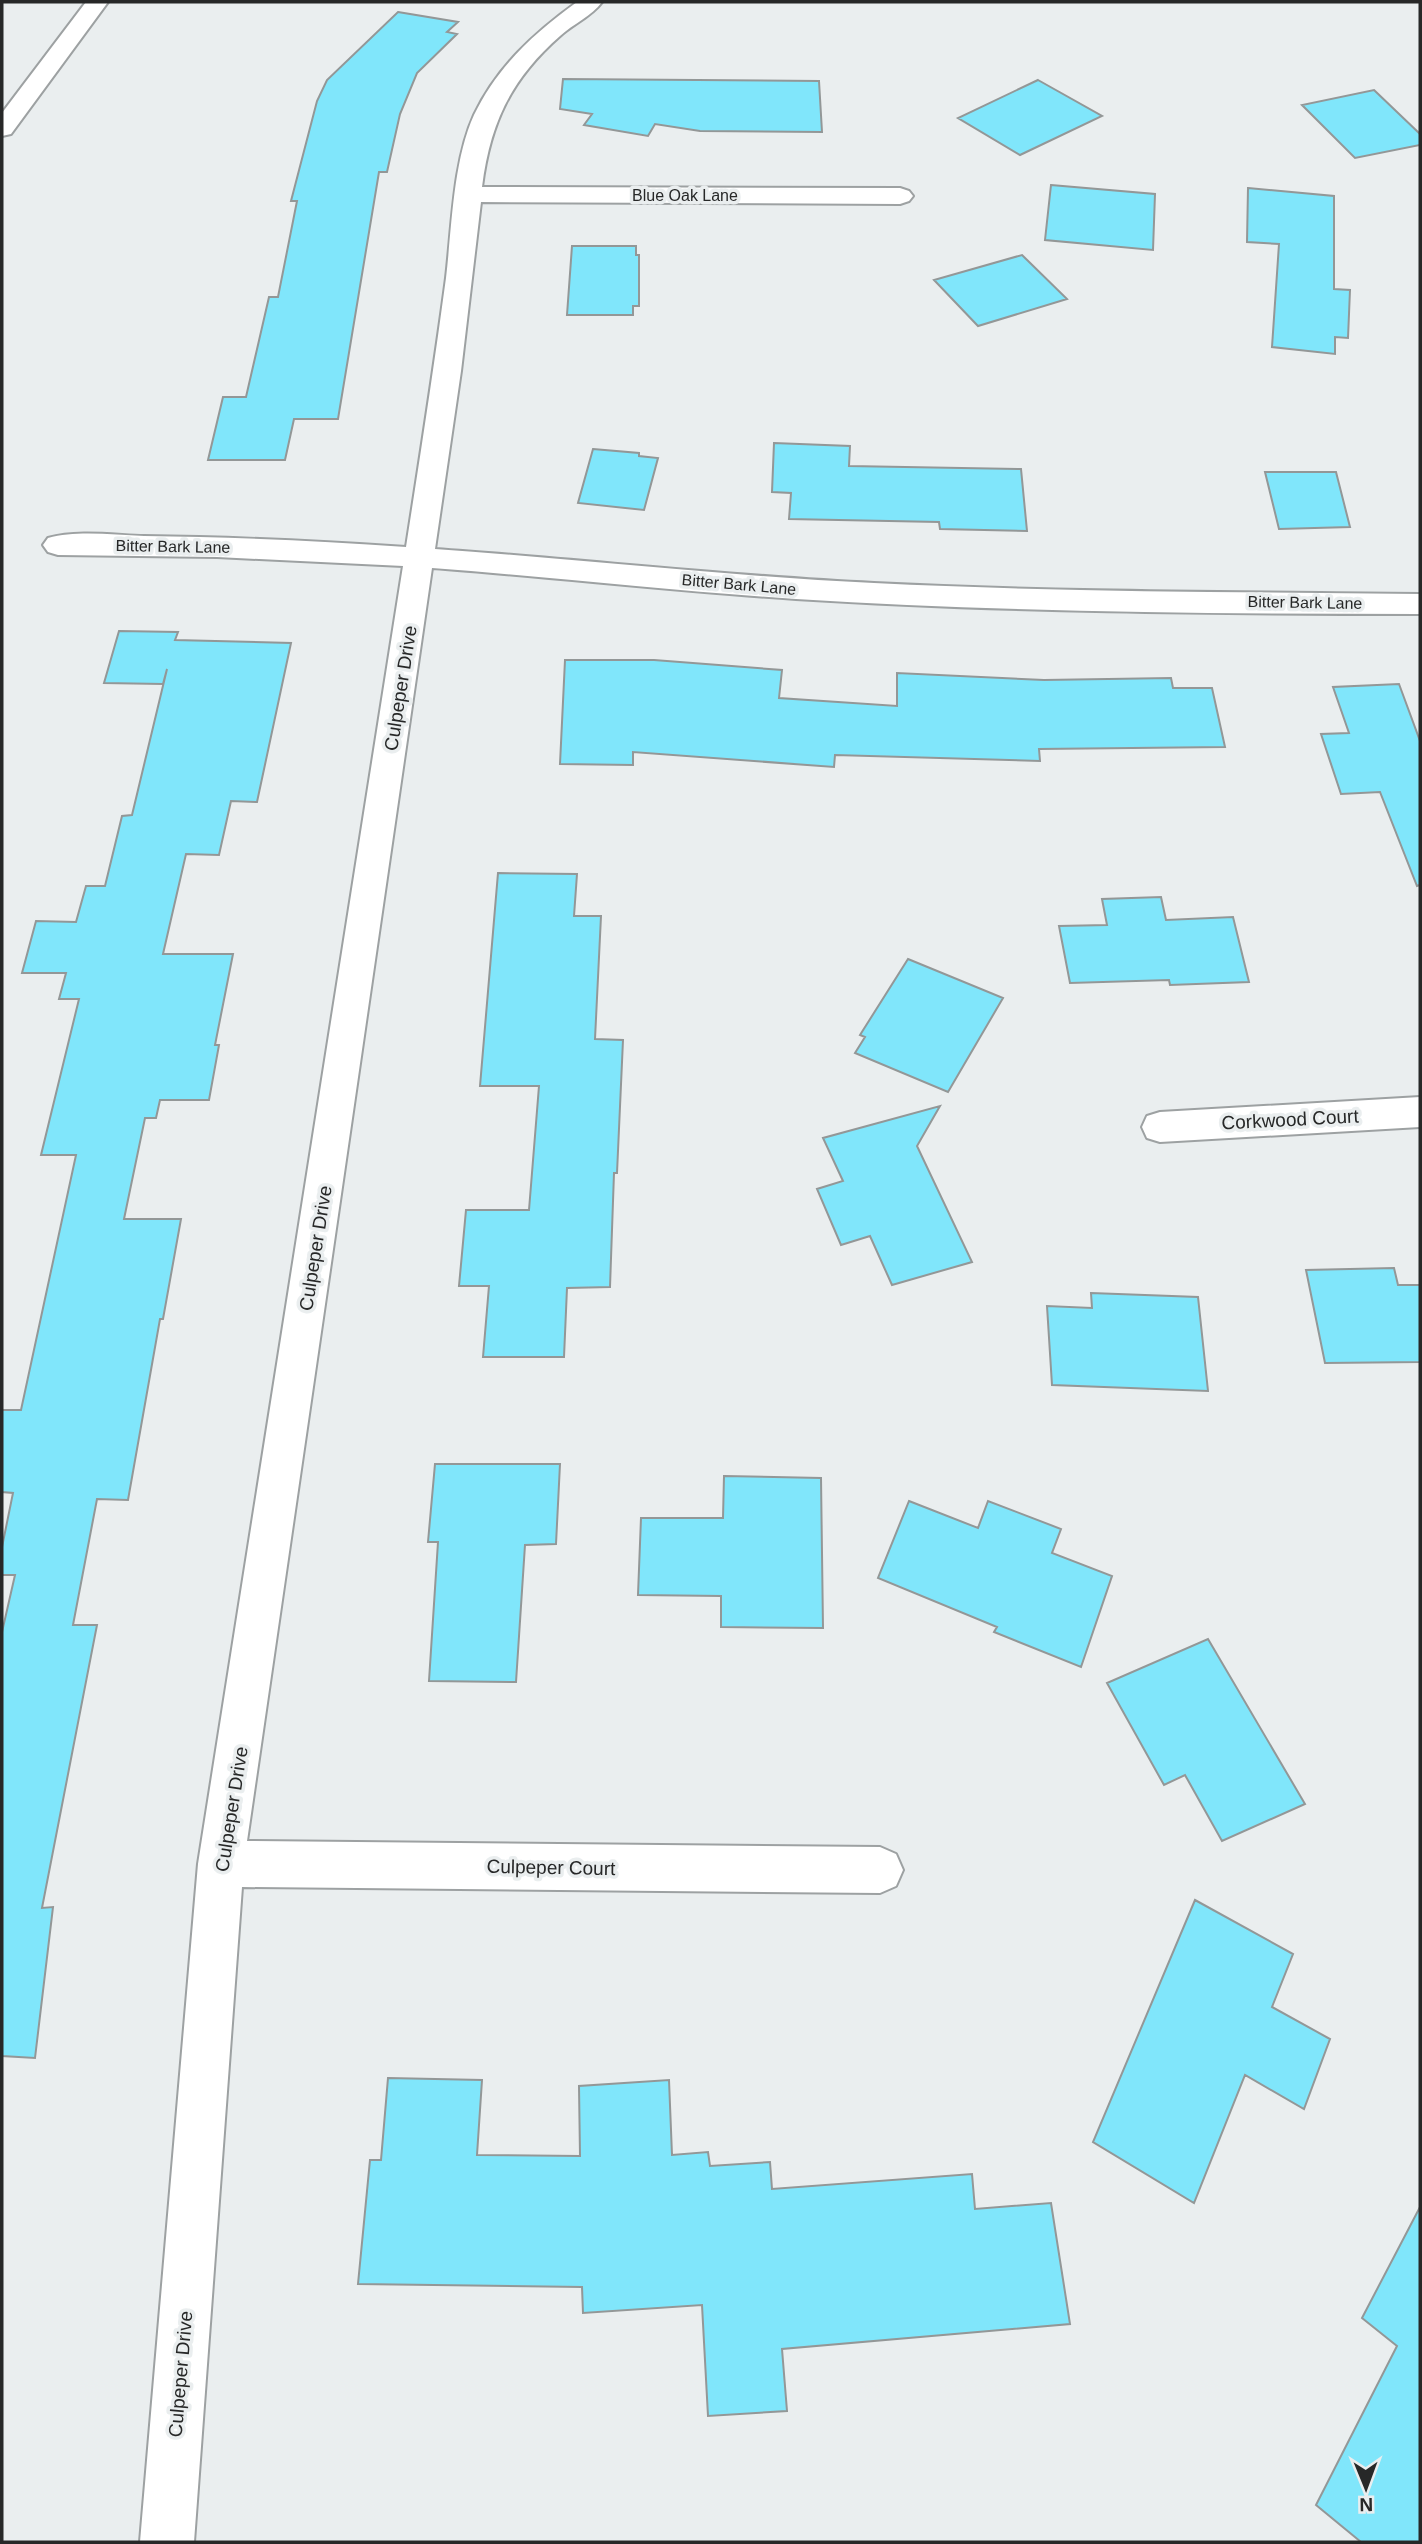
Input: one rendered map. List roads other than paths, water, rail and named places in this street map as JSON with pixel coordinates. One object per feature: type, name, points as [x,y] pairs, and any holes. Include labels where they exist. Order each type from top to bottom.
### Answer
[{"type":"street","points":[[2,129],[97,2]]},
{"type":"street","name":"Culpeper Drive","points":[[167,2542],[221,1864],[447,371],[469,194],[479,135],[490,106],[507,79],[536,44],[591,2]]},
{"type":"street","name":"Blue Oak Lane","points":[[469,194],[900,196]]},
{"type":"street","name":"Bitter Bark Lane","points":[[58,545],[177,544],[419,557],[729,585],[958,598],[1420,604]]},
{"type":"street","name":"Corkwood Court","points":[[1160,1127],[1420,1112]]},
{"type":"street","name":"Culpeper Court","points":[[221,1864],[880,1870]]}]
